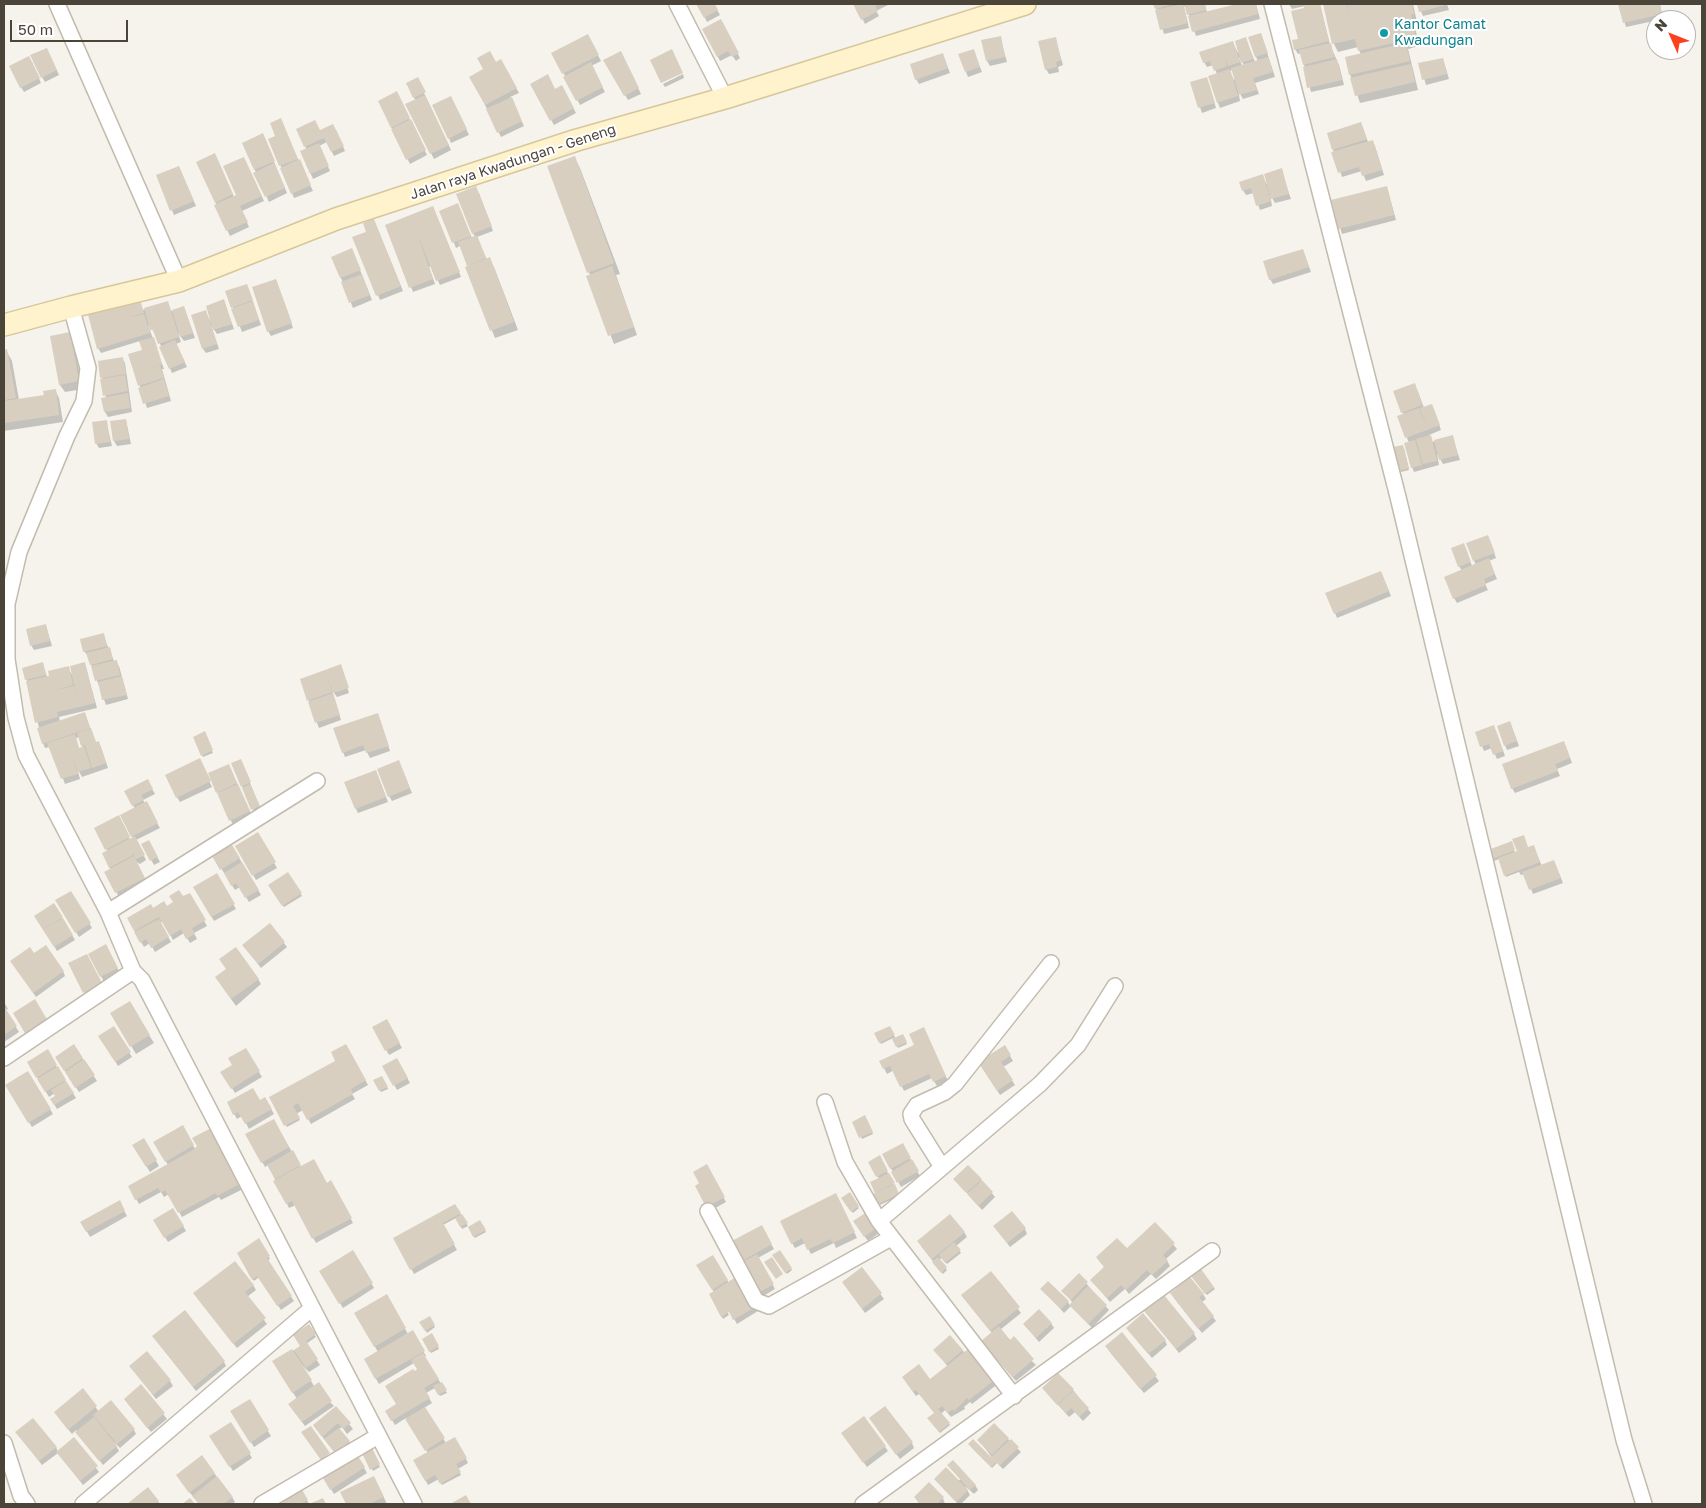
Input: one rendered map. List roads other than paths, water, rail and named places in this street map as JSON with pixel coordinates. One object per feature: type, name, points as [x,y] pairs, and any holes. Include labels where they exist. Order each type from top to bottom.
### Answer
[{"type":"main road","name":"Jalan raya Kwadungan - Geneng","points":[[4,325],[179,281],[336,219],[578,140],[725,98],[1025,4]]},
{"type":"street","points":[[57,4],[179,281]]},
{"type":"street","points":[[677,4],[725,98]]},
{"type":"street","points":[[1272,4],[1398,497],[1624,1440],[1644,1504]]},
{"type":"street","points":[[71,307],[88,368],[84,401],[67,436],[19,552],[7,604],[7,659],[16,718],[26,755],[108,912],[133,972],[142,980],[414,1504]]},
{"type":"street","points":[[108,912],[317,781]]},
{"type":"street","points":[[942,1167],[912,1119],[913,1109],[917,1105],[945,1092],[955,1084],[1051,963]]},
{"type":"street","points":[[4,1058],[133,972]]},
{"type":"street","points":[[879,1221],[1040,1084],[1065,1060],[1078,1045],[1115,986]]},
{"type":"street","points":[[825,1102],[845,1162],[879,1221],[1014,1396]]},
{"type":"street","points":[[708,1211],[756,1301],[769,1306],[892,1238]]},
{"type":"street","points":[[863,1504],[1212,1251]]},
{"type":"street","points":[[83,1504],[312,1308]]},
{"type":"street","points":[[262,1504],[378,1436]]},
{"type":"street","points":[[4,1443],[21,1496],[27,1504]]},
{"type":"place","name":"Kantor Camat Kwadungan","points":[[1384,33]]}]
